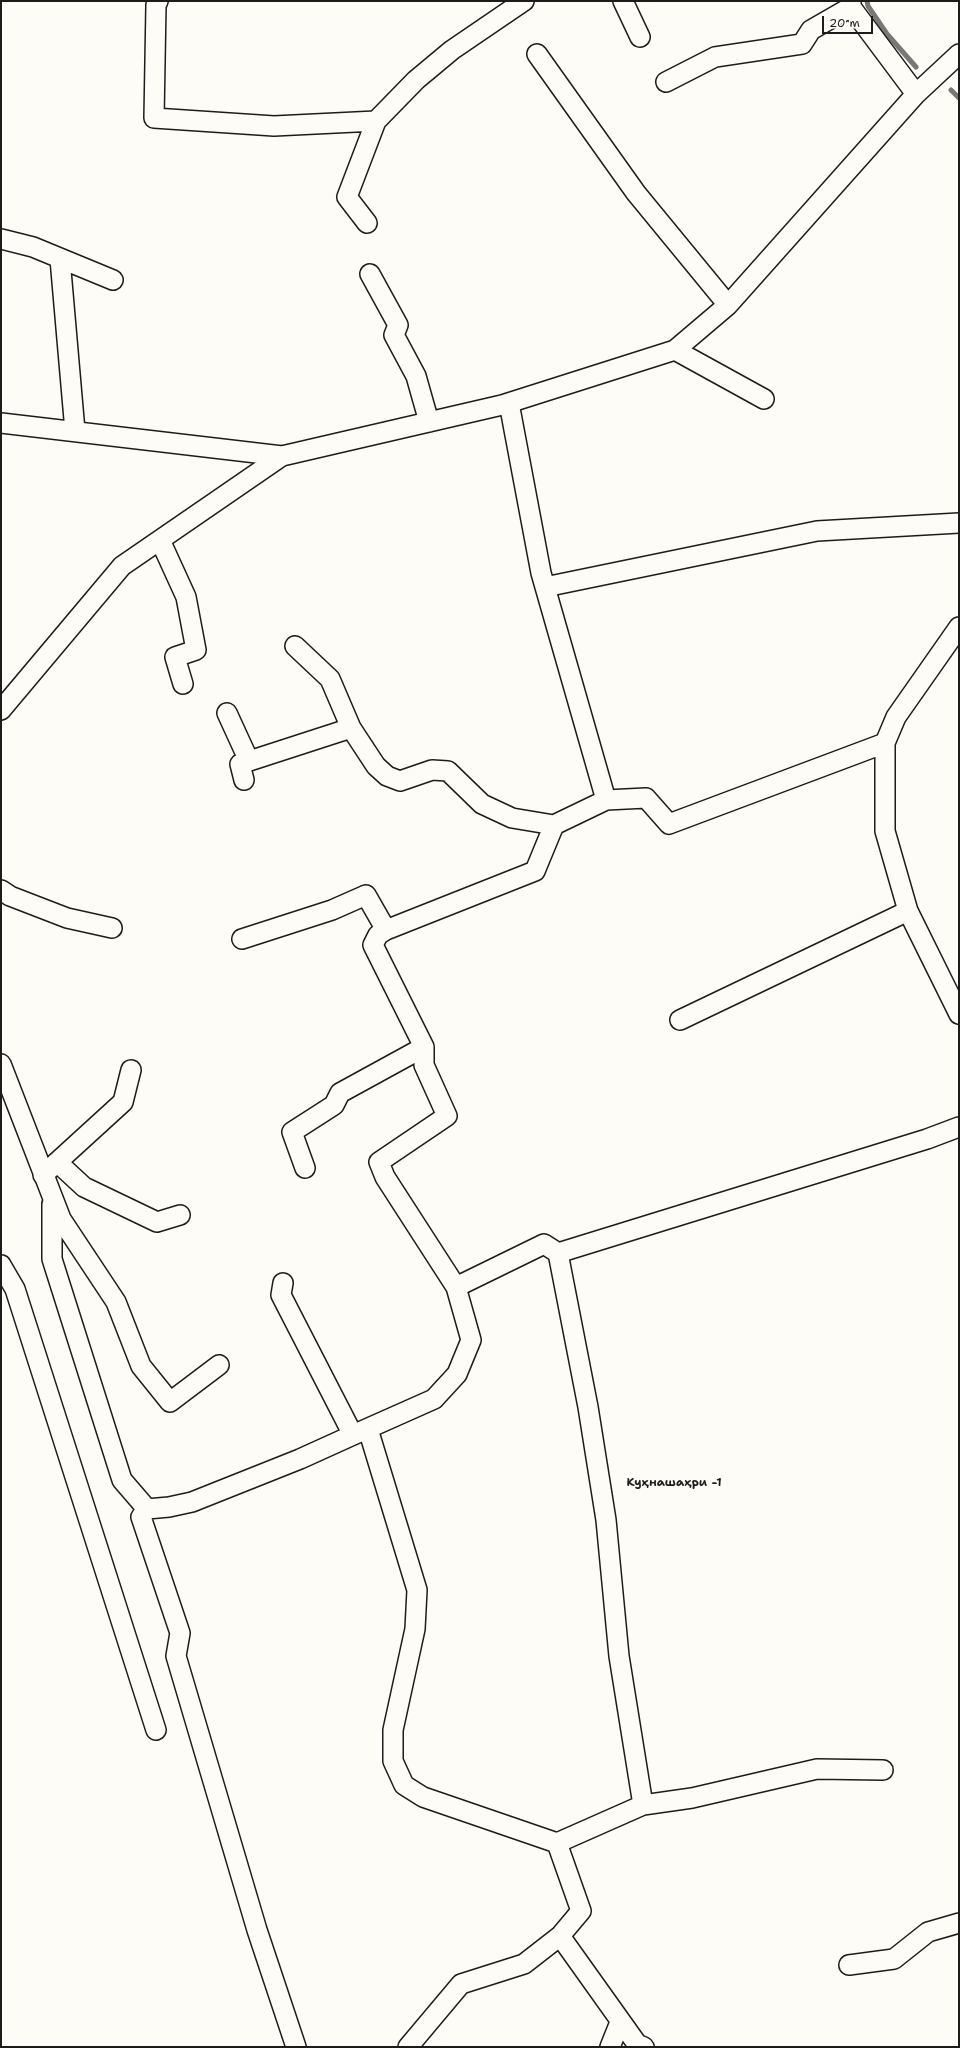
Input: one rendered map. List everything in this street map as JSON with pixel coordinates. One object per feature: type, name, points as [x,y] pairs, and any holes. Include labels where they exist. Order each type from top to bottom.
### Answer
[{"type":"street","points":[[158,1],[156,5],[154,118],[274,126],[376,121]]},
{"type":"street","points":[[367,223],[347,197],[376,121],[416,80],[452,50],[524,1]]},
{"type":"street","points":[[624,1],[640,37]]},
{"type":"street","points":[[666,82],[715,57],[802,44],[810,30],[851,4],[916,94]]},
{"type":"street","points":[[537,54],[636,193],[728,305]]},
{"type":"street","points":[[1,423],[282,456],[509,403],[675,350],[728,305],[916,94],[959,54]]},
{"type":"street","points":[[1,239],[33,247],[113,280]]},
{"type":"street","points":[[60,259],[75,431]]},
{"type":"street","points":[[370,274],[398,325],[394,335],[416,376],[429,422]]},
{"type":"street","points":[[675,350],[764,399]]},
{"type":"street","points":[[509,403],[545,587],[606,800]]},
{"type":"street","points":[[1,710],[122,566],[282,456]]},
{"type":"street","points":[[545,587],[817,531],[959,523]]},
{"type":"street","points":[[160,540],[186,597],[196,650],[174,656],[182,684]]},
{"type":"street","points":[[959,627],[896,717],[884,743],[884,831],[908,912],[959,1014]]},
{"type":"street","points":[[295,646],[330,680],[351,728],[376,766],[387,776],[400,781],[432,770],[448,771],[482,804],[512,818],[554,825],[606,800],[646,798],[669,824],[884,743]]},
{"type":"street","points":[[227,713],[249,761]]},
{"type":"street","points":[[244,780],[240,764],[351,728]]},
{"type":"street","points":[[147,1509],[169,1507],[192,1502],[300,1459],[434,1399],[457,1374],[471,1340],[456,1287],[385,1177],[379,1162],[447,1116],[424,1065],[424,1047],[373,945],[378,935],[386,930],[535,871],[554,825]]},
{"type":"street","points":[[1,890],[10,896],[67,918],[112,928]]},
{"type":"street","points":[[242,939],[332,910],[366,895],[386,930]]},
{"type":"street","points":[[680,1020],[908,912]]},
{"type":"street","points":[[305,1168],[292,1132],[334,1105],[340,1093],[424,1047]]},
{"type":"street","points":[[1,1064],[61,1219],[116,1302],[141,1366],[170,1402],[220,1365]]},
{"type":"street","points":[[43,1175],[123,1102],[131,1070]]},
{"type":"street","points":[[558,1253],[927,1140],[959,1127]]},
{"type":"street","points":[[58,1162],[84,1187],[157,1222],[180,1215]]},
{"type":"street","points":[[52,1197],[52,1259],[122,1480],[147,1509]]},
{"type":"street","points":[[456,1287],[544,1244],[558,1253],[588,1407],[606,1520],[619,1656],[643,1805]]},
{"type":"street","points":[[1,1266],[14,1289],[156,1730]]},
{"type":"street","points":[[283,1283],[281,1294],[360,1432],[417,1590],[415,1629],[393,1730],[393,1761],[404,1785],[423,1797],[558,1843],[643,1805],[692,1798],[817,1769],[883,1770]]},
{"type":"street","points":[[147,1509],[142,1517],[180,1633],[176,1656],[257,1930],[296,2047]]},
{"type":"street","points":[[408,2047],[461,1984],[524,1964],[560,1936],[581,1911],[558,1843]]},
{"type":"street","points":[[849,1965],[894,1959],[928,1932],[959,1923]]},
{"type":"street","points":[[560,1936],[620,2022],[637,2044],[644,2047]]},
{"type":"street","points":[[610,2047],[620,2022]]},
{"type":"waterway","points":[[867,1],[868,6],[887,34],[916,67]]},
{"type":"waterway","points":[[951,90],[959,98]]},
{"type":"district","name":"Куҳнашаҳри -1","points":[[674,1483]]}]
